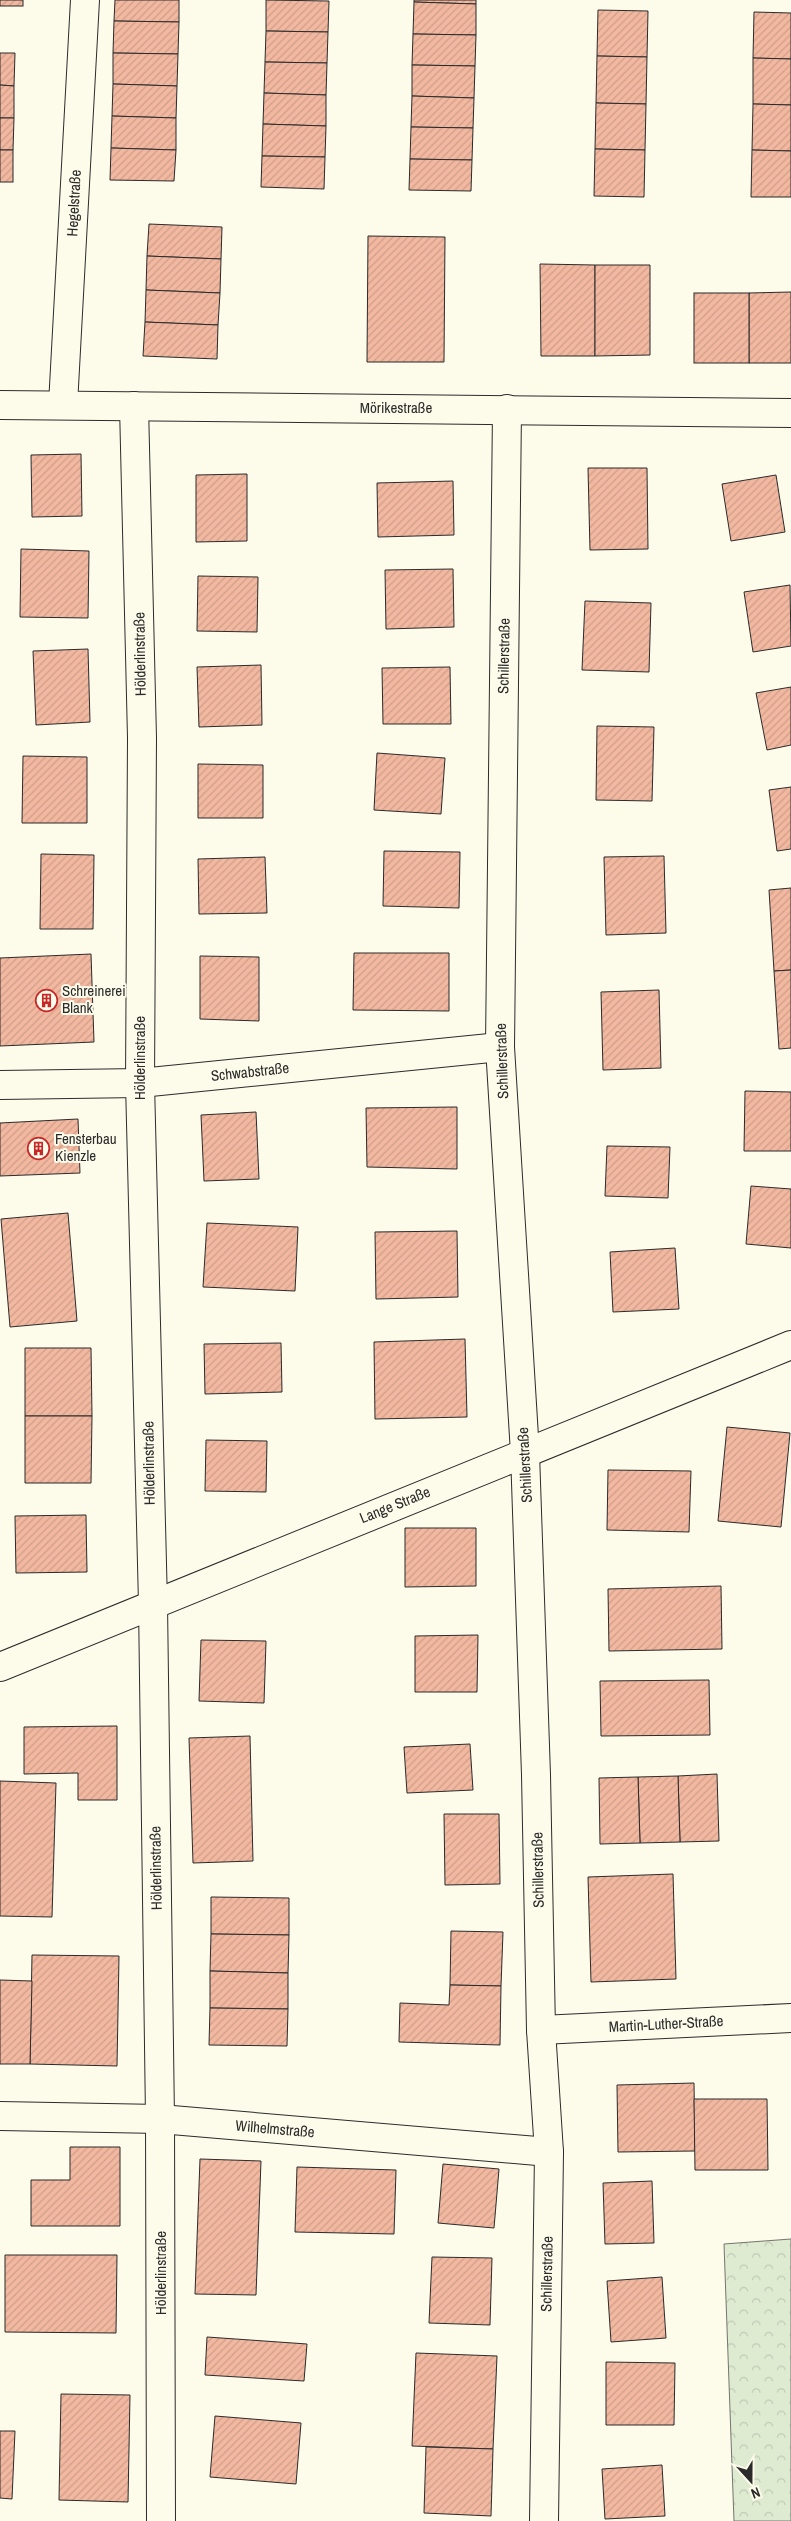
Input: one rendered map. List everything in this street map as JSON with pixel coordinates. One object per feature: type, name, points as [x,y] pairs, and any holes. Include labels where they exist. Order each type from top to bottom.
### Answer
[{"type":"street","name":"Hegelstraße","points":[[63,405],[84,0]]},
{"type":"street","name":"Mörikestraße","points":[[0,404],[791,413]]},
{"type":"street","name":"Hölderlinstraße","points":[[134,406],[142,738],[140,1083],[153,1604],[160,2119],[161,2521]]},
{"type":"street","name":"Schillerstraße","points":[[506,409],[500,1047],[525,1453],[536,1775],[541,2030],[549,2152],[544,2521]]},
{"type":"street","name":"Schwabstraße","points":[[0,1085],[140,1083],[500,1047]]},
{"type":"street","name":"Lange Straße","points":[[0,1667],[791,1345]]},
{"type":"street","name":"Martin-Luther-Straße","points":[[541,2030],[791,2018]]},
{"type":"street","name":"Wilhelmstraße","points":[[0,2116],[160,2119],[549,2152]]},
{"type":"green space","points":[[791,2239],[791,2521],[734,2521],[724,2244]]},
{"type":"building","points":[[0,0],[23,0],[23,6],[0,6]]},
{"type":"building","points":[[115,0],[179,0],[179,22],[114,21]]},
{"type":"building","points":[[266,0],[329,1],[328,32],[266,31]]},
{"type":"building","points":[[414,0],[476,0],[476,4],[414,2]]},
{"type":"building","points":[[414,2],[476,4],[476,35],[413,34]]},
{"type":"building","points":[[598,10],[648,11],[647,57],[597,56]]},
{"type":"building","points":[[754,12],[791,13],[791,59],[753,58]]},
{"type":"building","points":[[114,21],[179,22],[178,54],[113,53]]},
{"type":"building","points":[[266,31],[328,32],[327,63],[265,62]]},
{"type":"building","points":[[413,34],[476,35],[475,66],[412,65]]},
{"type":"building","points":[[0,53],[15,53],[14,86],[0,85]]},
{"type":"building","points":[[113,53],[178,54],[177,86],[113,84]]},
{"type":"building","points":[[597,56],[647,57],[646,104],[596,103]]},
{"type":"building","points":[[753,58],[791,59],[791,105],[753,104]]},
{"type":"building","points":[[265,62],[327,63],[326,95],[264,93]]},
{"type":"building","points":[[412,65],[475,66],[474,98],[412,96]]},
{"type":"building","points":[[113,84],[177,86],[176,118],[112,116]]},
{"type":"building","points":[[0,85],[14,86],[14,118],[0,118]]},
{"type":"building","points":[[264,93],[326,95],[326,126],[263,124]]},
{"type":"building","points":[[412,96],[474,98],[473,128],[411,127]]},
{"type":"building","points":[[596,103],[646,104],[645,150],[595,149]]},
{"type":"building","points":[[753,104],[791,105],[791,151],[752,150]]},
{"type":"building","points":[[112,116],[176,118],[176,150],[111,148]]},
{"type":"building","points":[[0,118],[14,118],[13,150],[0,150]]},
{"type":"building","points":[[263,124],[326,126],[325,157],[262,156]]},
{"type":"building","points":[[411,127],[473,128],[472,160],[410,159]]},
{"type":"building","points":[[111,148],[176,150],[174,181],[110,180]]},
{"type":"building","points":[[595,149],[645,150],[644,197],[594,196]]},
{"type":"building","points":[[0,150],[13,150],[13,182],[0,182]]},
{"type":"building","points":[[752,150],[791,151],[791,197],[751,197]]},
{"type":"building","points":[[262,156],[325,157],[324,189],[261,187]]},
{"type":"building","points":[[410,159],[472,160],[471,191],[409,190]]},
{"type":"building","points":[[149,224],[222,227],[221,259],[147,256]]},
{"type":"building","points":[[368,236],[445,237],[444,362],[367,362]]},
{"type":"building","points":[[147,256],[221,259],[220,293],[146,290]]},
{"type":"building","points":[[540,264],[595,265],[595,356],[541,356]]},
{"type":"building","points":[[595,265],[650,265],[650,355],[595,356]]},
{"type":"building","points":[[146,290],[220,293],[218,325],[145,322]]},
{"type":"building","points":[[791,292],[791,363],[749,363],[749,293]]},
{"type":"building","points":[[694,293],[749,293],[749,363],[694,363]]},
{"type":"building","points":[[145,322],[218,325],[217,359],[143,356]]},
{"type":"building","points":[[81,454],[82,516],[32,517],[31,455]]},
{"type":"building","points":[[588,468],[647,468],[648,549],[590,550]]},
{"type":"building","points":[[247,474],[247,541],[196,542],[196,475]]},
{"type":"building","points":[[776,475],[785,532],[731,541],[722,484]]},
{"type":"building","points":[[453,481],[454,535],[378,537],[377,483]]},
{"type":"building","points":[[21,549],[89,551],[88,618],[20,617]]},
{"type":"building","points":[[453,569],[454,627],[386,629],[385,570]]},
{"type":"building","points":[[198,576],[258,577],[257,632],[197,631]]},
{"type":"building","points":[[790,585],[791,646],[753,652],[744,592]]},
{"type":"building","points":[[585,601],[651,603],[649,672],[582,670]]},
{"type":"building","points":[[88,649],[90,722],[36,725],[33,651]]},
{"type":"building","points":[[261,665],[262,725],[199,727],[197,667]]},
{"type":"building","points":[[450,667],[451,724],[383,724],[382,668]]},
{"type":"building","points":[[791,687],[791,745],[767,750],[756,693]]},
{"type":"building","points":[[597,726],[654,727],[652,801],[596,800]]},
{"type":"building","points":[[377,753],[445,758],[441,814],[374,810]]},
{"type":"building","points":[[23,756],[87,757],[87,823],[22,823]]},
{"type":"building","points":[[198,764],[263,765],[263,818],[198,818]]},
{"type":"building","points":[[791,787],[791,849],[777,851],[769,790]]},
{"type":"building","points":[[384,851],[460,852],[459,908],[383,906]]},
{"type":"building","points":[[41,854],[94,855],[93,929],[40,929]]},
{"type":"building","points":[[664,856],[666,933],[606,935],[604,857]]},
{"type":"building","points":[[265,857],[267,913],[199,914],[198,859]]},
{"type":"building","points":[[791,888],[791,970],[774,971],[769,890]]},
{"type":"building","points":[[354,953],[449,953],[449,1011],[353,1010]]},
{"type":"building","name":"Schreinerei Blank","points":[[91,954],[94,1042],[0,1046],[0,958]]},
{"type":"building","points":[[200,956],[259,957],[259,1021],[200,1019]]},
{"type":"building","points":[[791,970],[791,1048],[779,1049],[774,971]]},
{"type":"building","points":[[659,990],[661,1068],[603,1070],[601,992]]},
{"type":"building","points":[[745,1091],[791,1092],[791,1151],[744,1151]]},
{"type":"building","points":[[457,1107],[457,1169],[367,1167],[366,1108]]},
{"type":"building","points":[[256,1112],[259,1179],[204,1181],[201,1115]]},
{"type":"building","name":"Fensterbau Kienzle","points":[[78,1119],[80,1173],[0,1176],[0,1123]]},
{"type":"building","points":[[607,1146],[670,1147],[668,1198],[605,1196]]},
{"type":"building","points":[[751,1186],[791,1189],[791,1248],[746,1244]]},
{"type":"building","points":[[68,1213],[77,1321],[10,1327],[1,1219]]},
{"type":"building","points":[[207,1223],[298,1227],[295,1291],[203,1287]]},
{"type":"building","points":[[457,1231],[458,1297],[376,1299],[375,1232]]},
{"type":"building","points":[[675,1248],[679,1309],[613,1312],[610,1252]]},
{"type":"building","points":[[465,1339],[467,1417],[375,1419],[374,1342]]},
{"type":"building","points":[[281,1343],[282,1392],[205,1394],[204,1344]]},
{"type":"building","points":[[25,1348],[91,1348],[92,1416],[25,1416]]},
{"type":"building","points":[[25,1416],[92,1416],[91,1483],[25,1483]]},
{"type":"building","points":[[727,1427],[790,1433],[781,1527],[718,1521]]},
{"type":"building","points":[[206,1440],[267,1441],[266,1492],[205,1491]]},
{"type":"building","points":[[608,1470],[691,1471],[689,1532],[607,1530]]},
{"type":"building","points":[[86,1515],[87,1572],[16,1573],[15,1516]]},
{"type":"building","points":[[405,1528],[476,1528],[476,1586],[405,1587]]},
{"type":"building","points":[[721,1586],[722,1649],[609,1651],[608,1589]]},
{"type":"building","points":[[478,1635],[477,1692],[415,1692],[415,1636]]},
{"type":"building","points":[[201,1640],[266,1641],[264,1703],[199,1701]]},
{"type":"building","points":[[709,1680],[710,1735],[601,1736],[600,1681]]},
{"type":"building","points":[[117,1726],[117,1800],[78,1800],[78,1773],[24,1774],[24,1727]]},
{"type":"building","points":[[250,1736],[253,1861],[193,1863],[189,1738]]},
{"type":"building","points":[[470,1744],[473,1790],[407,1793],[404,1747]]},
{"type":"building","points":[[717,1774],[719,1841],[680,1842],[678,1776]]},
{"type":"building","points":[[678,1776],[680,1842],[640,1843],[638,1777]]},
{"type":"building","points":[[638,1777],[640,1843],[600,1844],[599,1778]]},
{"type":"building","points":[[0,1781],[56,1783],[52,1917],[0,1916]]},
{"type":"building","points":[[444,1814],[499,1814],[500,1884],[445,1885]]},
{"type":"building","points":[[673,1874],[676,1979],[591,1982],[588,1877]]},
{"type":"building","points":[[211,1897],[289,1898],[289,1935],[211,1934]]},
{"type":"building","points":[[451,1931],[503,1932],[501,1986],[450,1985]]},
{"type":"building","points":[[211,1934],[289,1935],[288,1973],[210,1971]]},
{"type":"building","points":[[32,1955],[119,1956],[117,2066],[30,2064]]},
{"type":"building","points":[[210,1971],[288,1973],[288,2009],[210,2008]]},
{"type":"building","points":[[0,1980],[32,1981],[30,2064],[0,2064]]},
{"type":"building","points":[[450,1985],[501,1986],[500,2045],[399,2042],[400,2003],[449,2005]]},
{"type":"building","points":[[210,2008],[288,2009],[287,2046],[209,2045]]},
{"type":"building","points":[[694,2083],[695,2151],[618,2152],[617,2085]]},
{"type":"building","points":[[694,2099],[767,2099],[768,2170],[695,2170]]},
{"type":"building","points":[[70,2147],[120,2147],[120,2226],[31,2226],[31,2180],[70,2180]]},
{"type":"building","points":[[200,2159],[261,2161],[256,2295],[195,2294]]},
{"type":"building","points":[[443,2164],[499,2169],[494,2228],[438,2223]]},
{"type":"building","points":[[297,2167],[396,2170],[394,2234],[295,2232]]},
{"type":"building","points":[[652,2181],[654,2243],[605,2244],[603,2183]]},
{"type":"building","points":[[5,2255],[117,2255],[116,2333],[5,2332]]},
{"type":"building","points":[[432,2257],[492,2258],[490,2325],[429,2323]]},
{"type":"building","points":[[662,2277],[666,2338],[611,2342],[607,2281]]},
{"type":"building","points":[[207,2337],[307,2344],[304,2381],[205,2375]]},
{"type":"building","points":[[416,2353],[497,2356],[493,2449],[412,2446]]},
{"type":"building","points":[[606,2362],[675,2363],[674,2425],[606,2425]]},
{"type":"building","points":[[61,2394],[130,2395],[128,2502],[59,2500]]},
{"type":"building","points":[[215,2416],[301,2423],[296,2484],[210,2477]]},
{"type":"building","points":[[0,2431],[15,2431],[12,2499],[0,2498]]},
{"type":"building","points":[[426,2447],[493,2449],[491,2516],[424,2513]]},
{"type":"building","points":[[662,2465],[665,2516],[605,2519],[602,2469]]},
{"type":"place","name":"Schreinerei Blank","points":[[46,1000]]},
{"type":"place","name":"Fensterbau Kienzle","points":[[39,1148]]}]
